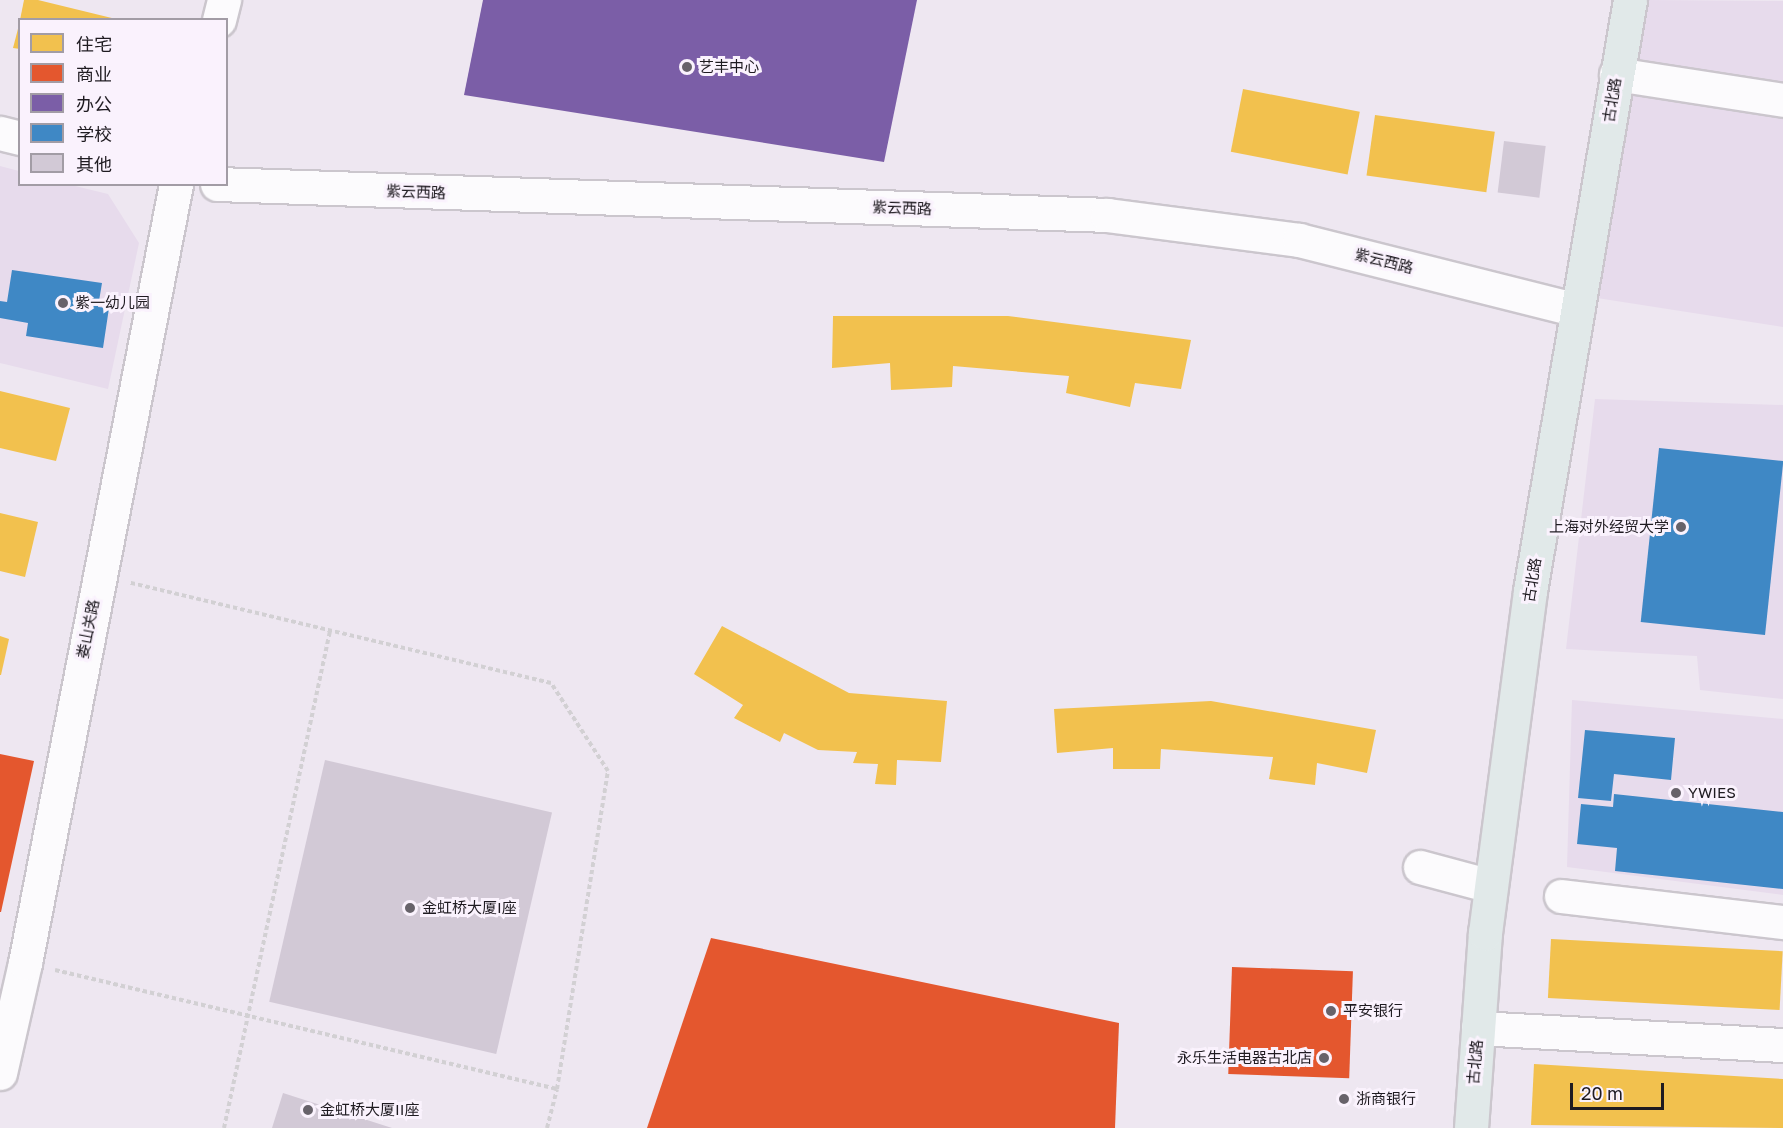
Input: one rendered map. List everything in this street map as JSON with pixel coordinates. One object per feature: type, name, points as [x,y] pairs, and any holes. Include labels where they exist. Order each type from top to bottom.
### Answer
[{"type":"main road","name":"古北路","points":[[1471,1128],[1491,886],[1530,591],[1630,0]]},
{"type":"street","points":[[220,18],[224,0]]},
{"type":"street","points":[[1616,74],[1783,100]]},
{"type":"street","points":[[0,133],[18,138]]},
{"type":"street","name":"紫云西路","points":[[228,184],[1107,215],[1299,240],[1577,309]]},
{"type":"street","name":"娄山关路","points":[[0,1073],[25,963],[98,575],[176,186]]},
{"type":"street","points":[[1420,867],[1491,886]]},
{"type":"street","points":[[1561,896],[1783,922]]},
{"type":"street","points":[[1478,1028],[1783,1046]]},
{"type":"path","points":[[98,575],[551,683],[608,771],[557,1089],[548,1128]]},
{"type":"path","points":[[224,1128],[330,631]]},
{"type":"path","points":[[25,963],[248,1013],[557,1089]]},
{"type":"shaded area","points":[[1648,0],[1783,1],[1783,327],[1597,298]]},
{"type":"shaded area","name":"紫一幼儿园","points":[[0,166],[18,171],[18,186],[75,186],[108,194],[139,243],[108,389],[0,363]]},
{"type":"shaded area","name":"上海对外经贸大学","points":[[1595,399],[1783,405],[1783,699],[1700,690],[1697,656],[1566,649]]},
{"type":"shaded area","name":"YWIES","points":[[1572,700],[1783,719],[1783,895],[1567,867]]},
{"type":"building: 住宅","points":[[24,0],[38,0],[112,18],[20,18]]},
{"type":"building: 住宅","points":[[18,29],[18,49],[13,48]]},
{"type":"building: 住宅","points":[[1243,89],[1360,112],[1348,175],[1231,152]]},
{"type":"building: 住宅","points":[[1375,115],[1495,132],[1486,192],[1367,175]]},
{"type":"building: 住宅","points":[[833,316],[1008,316],[1191,340],[1181,389],[1135,383],[1130,407],[1066,393],[1069,376],[953,366],[952,387],[891,390],[890,363],[832,368]]},
{"type":"building: 住宅","points":[[0,391],[70,408],[56,461],[0,448]]},
{"type":"building: 住宅","points":[[0,513],[38,522],[25,577],[0,571]]},
{"type":"building: 住宅","points":[[722,626],[849,693],[947,701],[941,762],[897,760],[896,785],[875,784],[878,764],[853,763],[857,752],[818,750],[784,733],[780,742],[734,718],[743,705],[694,674]]},
{"type":"building: 住宅","points":[[0,636],[9,639],[1,675],[0,675]]},
{"type":"building: 住宅","points":[[1211,701],[1376,730],[1367,773],[1317,763],[1315,785],[1269,779],[1273,757],[1161,749],[1160,769],[1113,769],[1113,748],[1057,753],[1054,709]]},
{"type":"building: 住宅","points":[[1551,939],[1783,951],[1780,1010],[1548,998]]},
{"type":"building: 住宅","points":[[1534,1064],[1783,1079],[1783,1128],[1531,1125]]},
{"type":"building: 商业","points":[[0,754],[34,761],[1,912],[0,912]]},
{"type":"building: 商业","points":[[711,938],[1119,1023],[1115,1128],[647,1128]]},
{"type":"building: 商业","points":[[1232,967],[1353,971],[1349,1078],[1228,1074]]},
{"type":"building: 办公","name":"艺丰中心","points":[[483,0],[917,0],[884,162],[464,95]]},
{"type":"building: 学校","points":[[12,270],[102,283],[98,307],[109,308],[103,348],[26,336],[28,323],[0,318],[0,301],[7,302]]},
{"type":"building: 学校","points":[[1659,448],[1783,461],[1765,635],[1641,622]]},
{"type":"building: 学校","points":[[1585,730],[1675,738],[1671,780],[1614,774],[1611,801],[1578,798]]},
{"type":"building: 学校","points":[[1614,794],[1783,812],[1783,889],[1615,871],[1617,848],[1577,844],[1581,804],[1613,807]]},
{"type":"building: 其他","points":[[1504,141],[1546,146],[1539,198],[1498,193]]},
{"type":"building: 其他","name":"金虹桥大厦I座","points":[[325,760],[552,812],[496,1054],[269,1002]]},
{"type":"building: 其他","name":"金虹桥大厦II座","points":[[283,1093],[392,1128],[272,1128]]},
{"type":"place","name":"艺丰中心","points":[[687,67]]},
{"type":"place","name":"紫一幼儿园","points":[[63,303]]},
{"type":"place","name":"上海对外经贸大学","points":[[1681,527]]},
{"type":"place","name":"YWIES","points":[[1676,793]]},
{"type":"place","name":"金虹桥大厦I座","points":[[410,908]]},
{"type":"place","name":"平安银行","points":[[1331,1011]]},
{"type":"place","name":"永乐生活电器古北店","points":[[1324,1058]]},
{"type":"place","name":"浙商银行","points":[[1344,1099]]},
{"type":"place","name":"金虹桥大厦II座","points":[[308,1110]]}]
